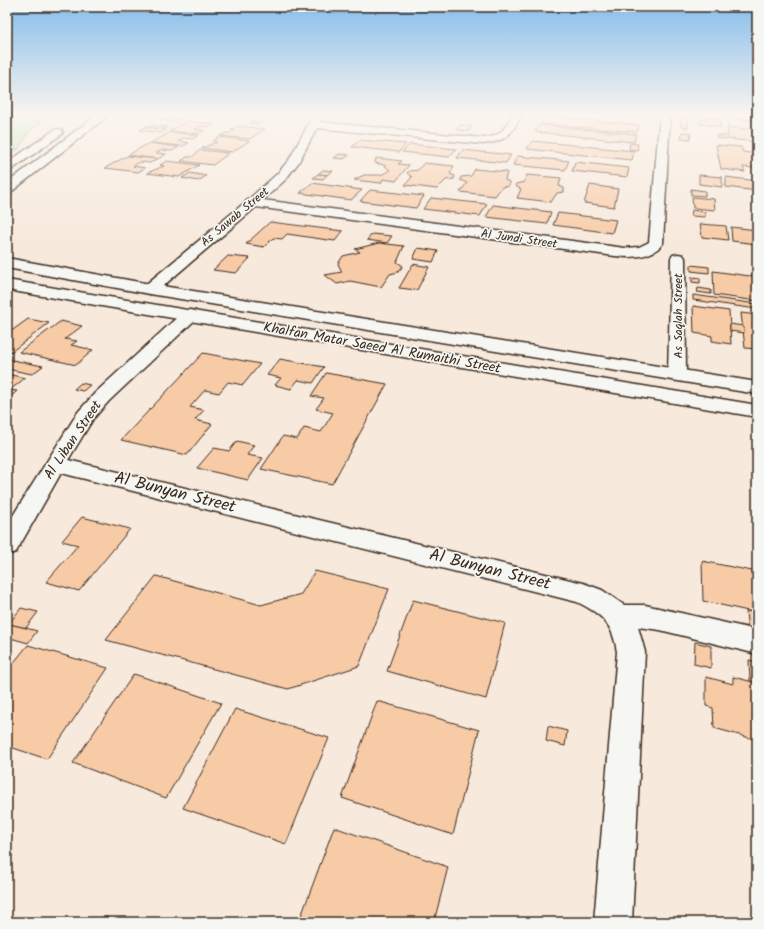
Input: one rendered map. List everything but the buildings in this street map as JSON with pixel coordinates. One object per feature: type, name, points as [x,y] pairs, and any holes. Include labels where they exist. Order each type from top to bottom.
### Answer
[{"type":"street","points":[[7,168],[22,157]]},
{"type":"street","points":[[7,189],[48,157]]},
{"type":"street","name":"As Sawab Street","points":[[150,289],[253,203],[287,171],[296,157]]},
{"type":"street","name":"Al Jundi Street","points":[[253,203],[615,252],[642,250],[653,246],[656,243],[663,157]]},
{"type":"street","name":"As Saqlah Street","points":[[677,374],[678,258]]},
{"type":"street","name":"Khalfan Matar Saeed Al Rumaithi Street","points":[[7,263],[150,289],[757,388]]},
{"type":"street","name":"Khalfan Matar Saeed Al Rumaithi Street","points":[[7,285],[757,411]]},
{"type":"street","name":"Al Liban Street","points":[[7,546],[85,416],[102,397],[190,315]]},
{"type":"street","name":"Al Bunyan Street","points":[[55,464],[583,593],[596,598],[608,606],[618,616],[626,628],[630,639],[631,652],[613,922]]},
{"type":"street","points":[[618,616],[645,616],[757,642]]}]
